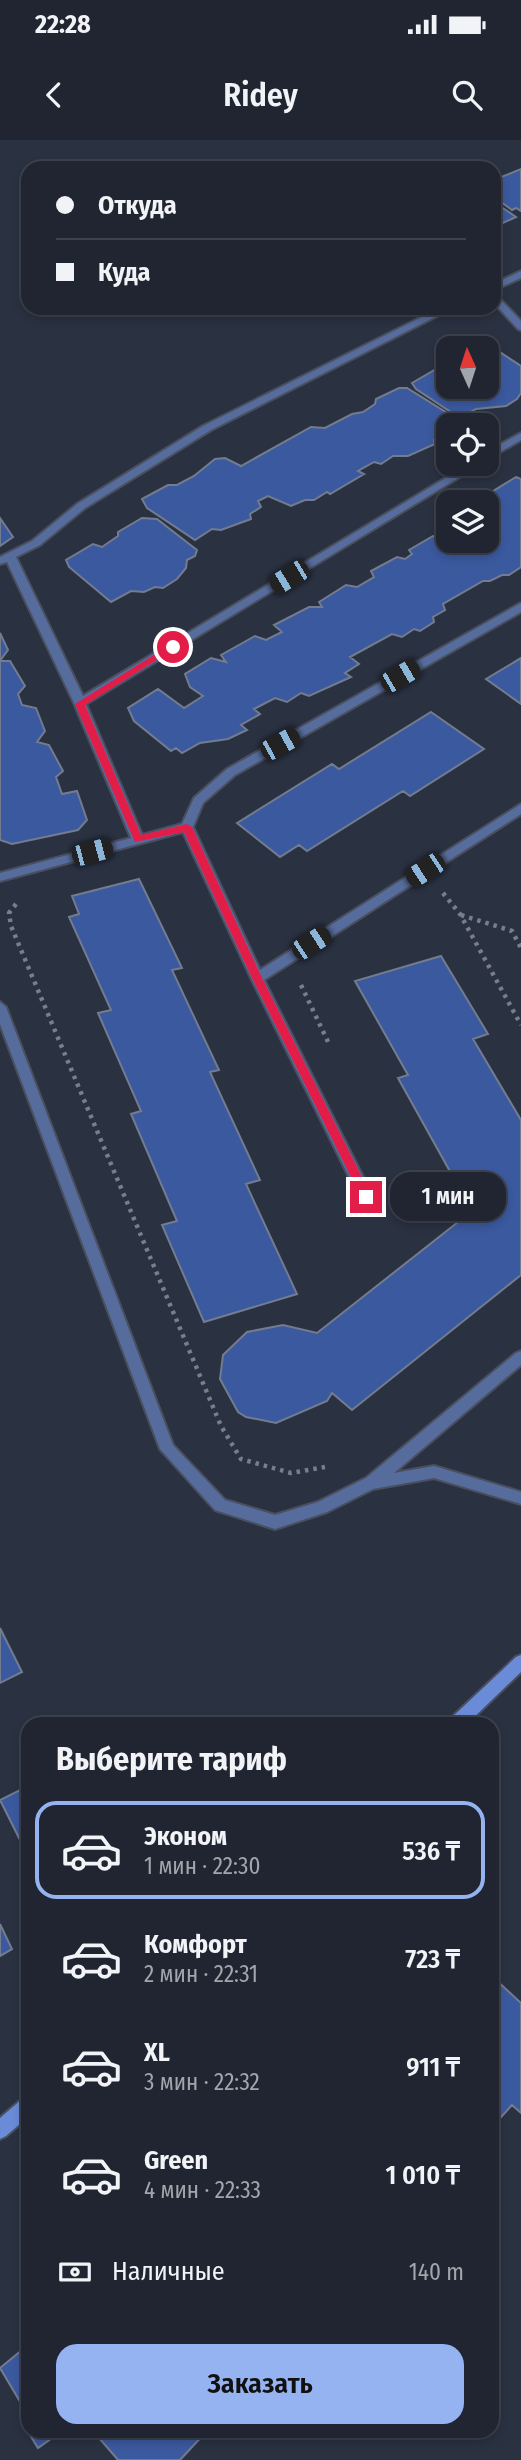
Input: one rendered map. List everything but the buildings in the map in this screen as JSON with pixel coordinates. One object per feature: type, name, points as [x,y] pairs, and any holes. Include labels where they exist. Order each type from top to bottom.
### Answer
[{"type":"main road","points":[[463,1717],[521,1662]]},
{"type":"main road","points":[[0,2130],[21,2111]]},
{"type":"street","points":[[501,283],[521,274]]},
{"type":"street","points":[[501,306],[521,327]]},
{"type":"street","points":[[138,840],[80,704],[5,560],[36,543],[81,506],[207,428],[434,315]]},
{"type":"street","points":[[499,449],[521,436]]},
{"type":"street","points":[[80,704],[455,476]]},
{"type":"street","points":[[366,1197],[257,978],[187,827],[198,801],[231,772],[521,607]]},
{"type":"street","points":[[257,978],[521,808]]},
{"type":"street","points":[[0,877],[187,827]]},
{"type":"street","points":[[0,1007],[167,1450],[220,1505],[275,1522],[321,1507],[371,1483],[521,1357]]},
{"type":"street","points":[[371,1483],[434,1472],[521,1498]]},
{"type":"path","points":[[425,870],[460,915],[521,1026]]},
{"type":"path","points":[[20,898],[9,913],[11,926],[228,1437],[241,1459],[291,1473],[346,1464],[371,1483]]},
{"type":"path","points":[[460,915],[512,931],[521,948]]},
{"type":"route","points":[[173,647],[80,704],[138,840],[187,827],[257,978],[366,1197]]}]
